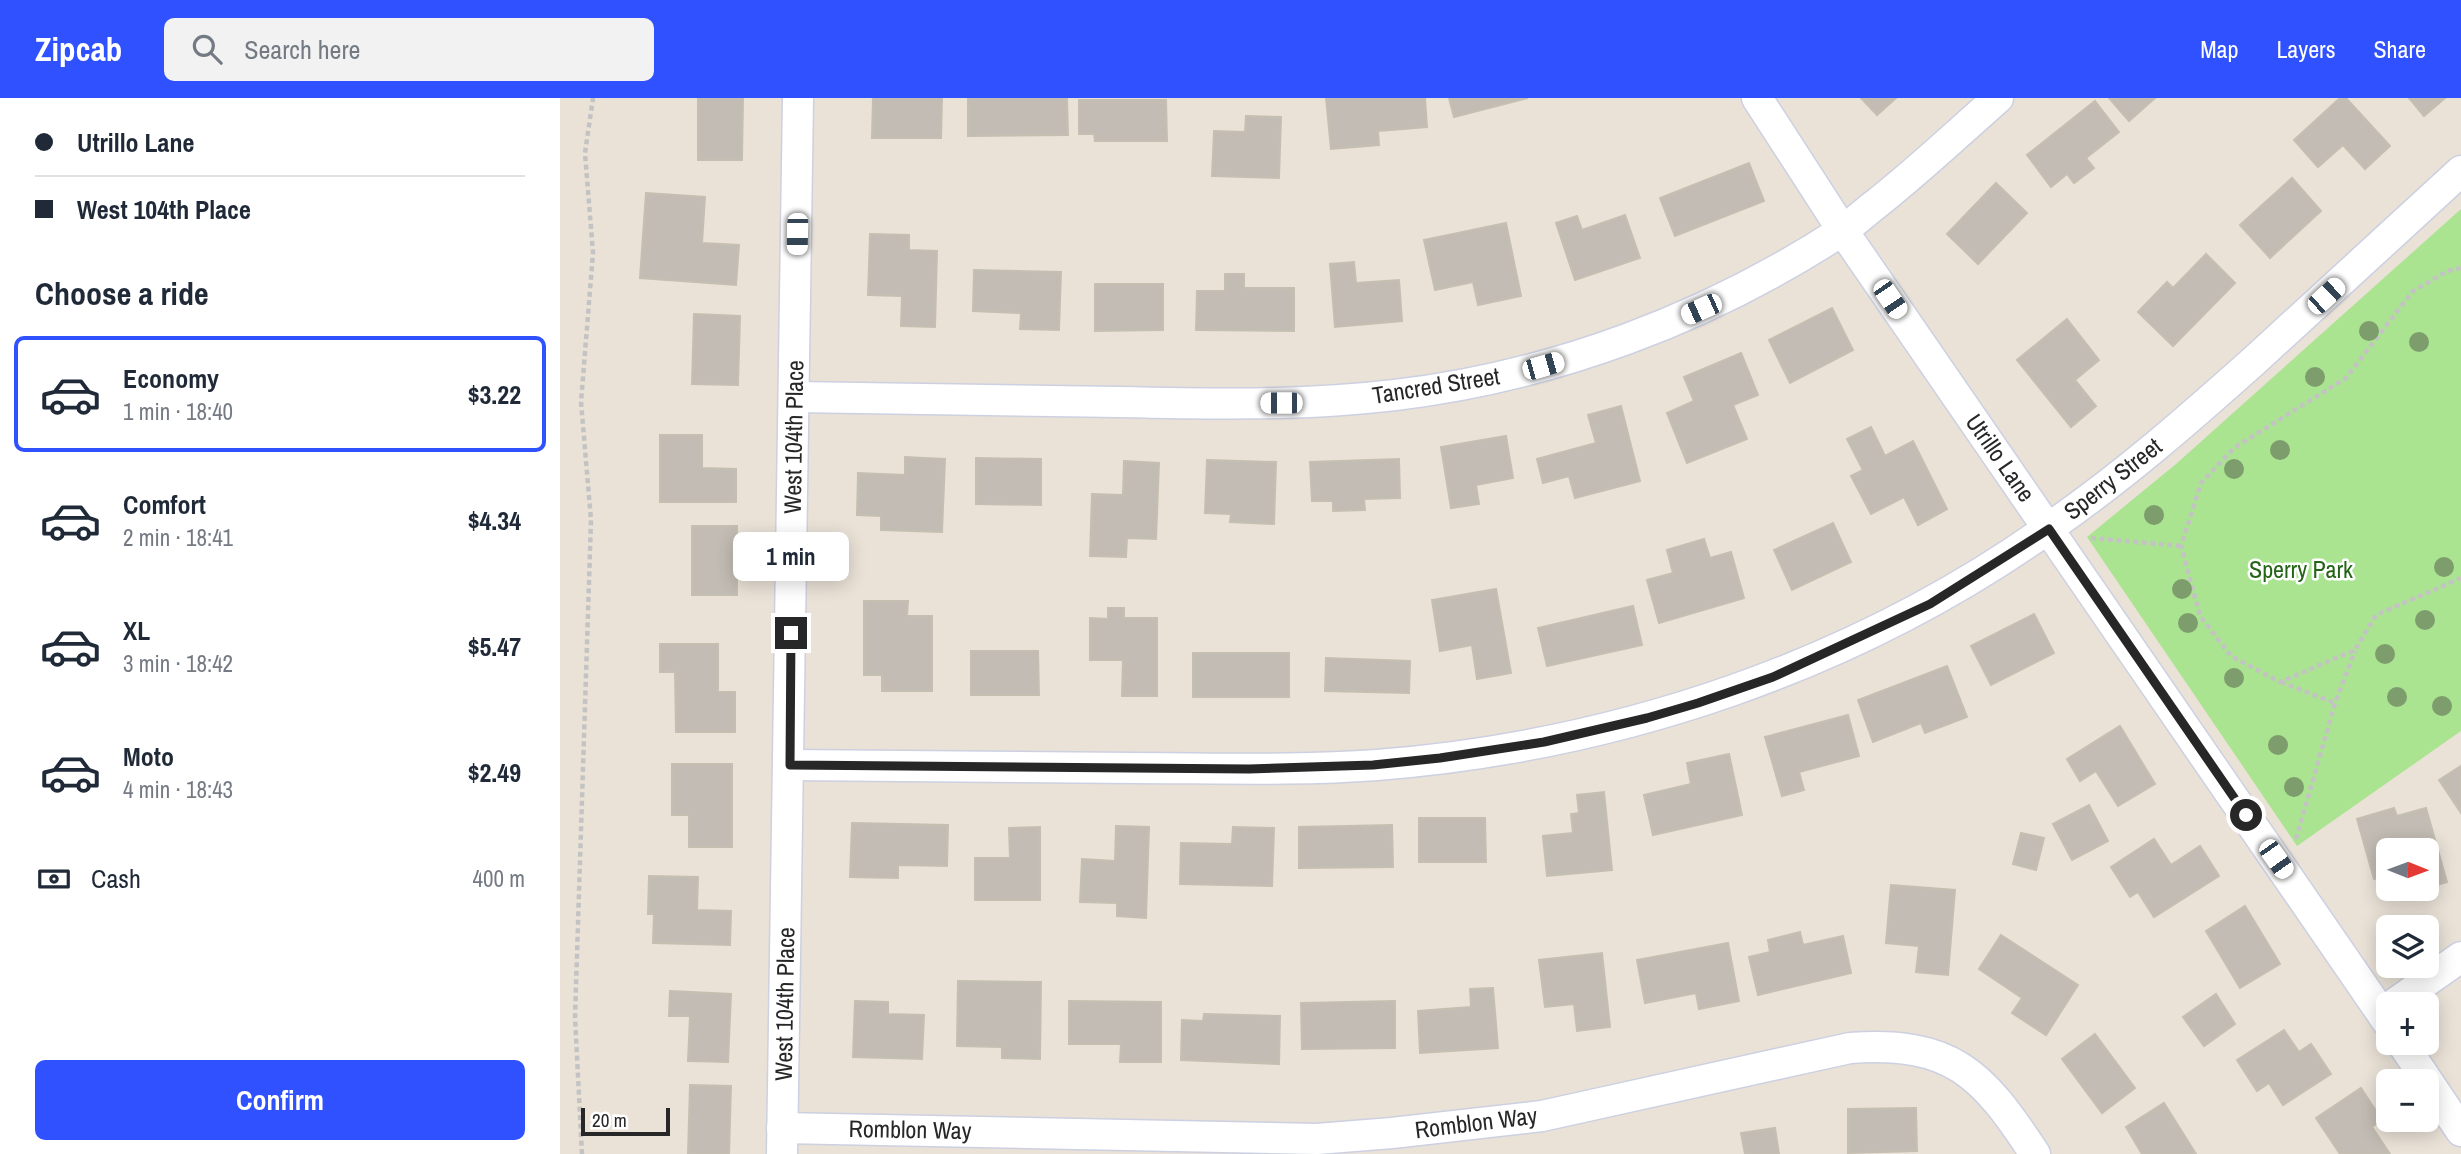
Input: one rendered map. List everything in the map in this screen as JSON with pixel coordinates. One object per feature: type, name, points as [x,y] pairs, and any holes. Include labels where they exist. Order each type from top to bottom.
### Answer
[{"type":"street","name":"West 104th Place","points":[[782,1141],[799,98]]},
{"type":"street","name":"Utrillo Lane","points":[[1757,98],[1843,230],[2049,529],[2376,995]]},
{"type":"street","name":"Tancred Street","points":[[794,397],[1307,403],[1395,396],[1517,373],[1595,351],[1654,330],[1701,309],[1843,230],[1900,185],[1998,98]]},
{"type":"street","name":"Sperry Street","points":[[790,765],[1249,769],[1373,765],[1544,742],[1647,718],[1773,677],[1930,604],[2049,529],[2116,480],[2187,420],[2461,171]]},
{"type":"street","points":[[2415,992],[2461,957]]},
{"type":"street","name":"Romblon Way","points":[[782,1141],[1317,1139],[1392,1133],[1542,1116],[1850,1048],[1880,1046],[1927,1052],[1970,1074],[1982,1083],[2008,1113],[2035,1154]]},
{"type":"street","points":[[2410,1055],[2461,1131]]},
{"type":"path","points":[[582,1154],[575,1017],[591,520],[580,402],[593,253],[585,153],[593,98]]},
{"type":"path","points":[[2335,704],[2280,682],[2231,656],[2200,616],[2181,546],[2201,483],[2234,448],[2346,378],[2412,292],[2447,271],[2461,268]]},
{"type":"path","points":[[2097,549],[2090,537],[2181,546]]},
{"type":"path","points":[[2290,827],[2297,838],[2335,704],[2355,650],[2376,615],[2461,578]]},
{"type":"path","points":[[2280,682],[2355,650]]},
{"type":"green space","name":"Sperry Park","points":[[2461,209],[2461,731],[2297,846],[2087,537],[2176,464]]},
{"type":"building","points":[[698,98],[743,98],[742,160],[698,160]]},
{"type":"building","points":[[873,98],[942,98],[941,138],[872,138]]},
{"type":"building","points":[[968,98],[1067,98],[1068,135],[968,136]]},
{"type":"building","points":[[1326,98],[1425,98],[1427,127],[1378,131],[1379,145],[1331,149]]},
{"type":"building","points":[[1449,98],[1528,98],[1454,117]]},
{"type":"building","points":[[1861,98],[1896,98],[1877,115]]},
{"type":"building","points":[[2109,98],[2155,98],[2129,121]]},
{"type":"building","points":[[2340,98],[2346,98],[2390,146],[2365,169],[2343,145],[2318,167],[2294,140]]},
{"type":"building","points":[[2409,98],[2445,98],[2424,116]]},
{"type":"building","points":[[1079,100],[1166,100],[1167,141],[1095,141],[1094,134],[1079,134]]},
{"type":"building","points":[[2095,101],[2119,132],[2086,158],[2094,168],[2074,183],[2067,174],[2051,187],[2027,155]]},
{"type":"building","points":[[1246,116],[1281,117],[1279,178],[1212,176],[1214,131],[1245,132]]},
{"type":"building","points":[[1749,163],[1764,201],[1675,236],[1660,198]]},
{"type":"building","points":[[2292,178],[2321,211],[2270,258],[2240,225]]},
{"type":"building","points":[[1996,183],[2027,213],[1978,264],[1947,234]]},
{"type":"building","points":[[646,193],[705,197],[702,243],[739,245],[736,285],[640,278]]},
{"type":"building","points":[[1625,215],[1640,258],[1575,280],[1556,223],[1577,216],[1582,230]]},
{"type":"building","points":[[1506,223],[1521,296],[1478,305],[1473,282],[1435,290],[1424,240]]},
{"type":"building","points":[[870,234],[909,235],[909,250],[937,251],[935,327],[901,326],[902,296],[868,295]]},
{"type":"building","points":[[2206,254],[2235,283],[2173,346],[2138,312],[2167,282],[2173,288]]},
{"type":"building","points":[[1354,262],[1356,283],[1399,280],[1402,321],[1335,327],[1330,264]]},
{"type":"building","points":[[974,270],[1061,272],[1059,330],[1020,329],[1021,313],[973,311]]},
{"type":"building","points":[[1225,274],[1244,274],[1244,288],[1294,288],[1294,331],[1196,330],[1197,291],[1225,291]]},
{"type":"building","points":[[1095,284],[1163,284],[1163,330],[1095,331]]},
{"type":"building","points":[[1832,308],[1853,350],[1790,383],[1769,340]]},
{"type":"building","points":[[694,314],[740,316],[738,385],[692,384]]},
{"type":"building","points":[[2067,319],[2099,360],[2075,380],[2096,406],[2071,427],[2017,360]]},
{"type":"building","points":[[1741,353],[1758,395],[1733,405],[1747,439],[1687,463],[1667,413],[1694,401],[1684,377]]},
{"type":"building","points":[[1621,406],[1640,481],[1575,498],[1569,476],[1543,483],[1537,459],[1596,443],[1588,415]]},
{"type":"building","points":[[1871,427],[1885,456],[1913,441],[1947,509],[1918,525],[1904,497],[1871,514],[1851,476],[1863,470],[1847,439]]},
{"type":"building","points":[[660,435],[702,435],[702,468],[736,469],[736,502],[660,502]]},
{"type":"building","points":[[1506,436],[1513,478],[1476,485],[1479,504],[1451,508],[1441,447]]},
{"type":"building","points":[[905,457],[945,459],[942,532],[881,530],[881,516],[857,515],[858,473],[905,475]]},
{"type":"building","points":[[976,458],[1041,459],[1041,505],[976,504]]},
{"type":"building","points":[[1399,459],[1400,498],[1364,499],[1365,510],[1333,511],[1333,501],[1312,501],[1310,462]]},
{"type":"building","points":[[1207,460],[1276,462],[1274,524],[1230,522],[1231,514],[1205,513]]},
{"type":"building","points":[[1124,461],[1159,463],[1156,539],[1127,538],[1126,557],[1090,556],[1092,494],[1123,495]]},
{"type":"building","points":[[1833,523],[1851,562],[1792,590],[1774,550]]},
{"type":"building","points":[[692,526],[737,526],[737,595],[692,595]]},
{"type":"building","points":[[1704,539],[1710,558],[1731,552],[1744,598],[1659,623],[1647,580],[1673,573],[1667,550]]},
{"type":"building","points":[[1496,589],[1511,673],[1477,679],[1472,645],[1440,651],[1432,600]]},
{"type":"building","points":[[864,601],[908,601],[907,616],[932,616],[932,691],[882,691],[882,675],[864,675]]},
{"type":"building","points":[[1633,606],[1642,645],[1547,666],[1538,628]]},
{"type":"building","points":[[1108,608],[1124,608],[1124,618],[1157,618],[1157,696],[1122,696],[1123,660],[1090,660],[1090,618],[1108,619]]},
{"type":"building","points":[[2034,614],[2054,653],[1991,685],[1971,646]]},
{"type":"building","points":[[660,644],[718,644],[718,692],[735,692],[735,732],[676,732],[675,672],[660,672]]},
{"type":"building","points":[[971,651],[1038,651],[1039,695],[971,695]]},
{"type":"building","points":[[1193,653],[1289,653],[1289,697],[1193,697]]},
{"type":"building","points":[[1326,658],[1410,661],[1409,693],[1325,691]]},
{"type":"building","points":[[1947,666],[1967,717],[1925,733],[1921,723],[1873,742],[1858,700]]},
{"type":"building","points":[[1848,715],[1859,756],[1799,772],[1804,790],[1782,796],[1765,737]]},
{"type":"building","points":[[2120,726],[2155,784],[2118,806],[2096,771],[2080,781],[2067,759]]},
{"type":"building","points":[[1729,754],[1742,815],[1653,835],[1644,795],[1691,784],[1687,763]]},
{"type":"building","points":[[672,764],[732,764],[732,847],[689,847],[689,815],[672,815]]},
{"type":"building","points":[[2461,766],[2461,813],[2439,780]]},
{"type":"building","points":[[1604,792],[1612,870],[1547,876],[1543,836],[1573,833],[1571,814],[1579,813],[1577,795]]},
{"type":"building","points":[[2089,805],[2108,841],[2072,860],[2053,824]]},
{"type":"building","points":[[2394,808],[2397,816],[2426,808],[2435,838],[2376,838],[2374,879],[2357,819]]},
{"type":"building","points":[[1419,818],[1485,818],[1486,862],[1419,862]]},
{"type":"building","points":[[852,823],[948,825],[947,866],[898,865],[898,878],[850,877]]},
{"type":"building","points":[[1392,825],[1393,867],[1299,868],[1299,827]]},
{"type":"building","points":[[1116,826],[1149,827],[1146,918],[1117,916],[1117,903],[1080,902],[1082,859],[1115,861]]},
{"type":"building","points":[[1040,827],[1040,900],[975,900],[975,858],[1010,858],[1009,828]]},
{"type":"building","points":[[1233,827],[1274,828],[1272,886],[1180,884],[1181,843],[1232,844]]},
{"type":"building","points":[[2021,833],[2044,838],[2036,870],[2013,864]]},
{"type":"building","points":[[2154,839],[2171,865],[2200,846],[2219,876],[2154,917],[2138,892],[2130,897],[2111,867]]},
{"type":"building","points":[[2440,857],[2447,882],[2440,884]]},
{"type":"building","points":[[649,876],[698,877],[697,910],[731,911],[730,945],[653,943],[654,914],[648,914]]},
{"type":"building","points":[[1891,885],[1955,890],[1948,975],[1916,972],[1919,946],[1886,943]]},
{"type":"building","points":[[2245,906],[2280,964],[2240,988],[2206,931]]},
{"type":"building","points":[[1800,932],[1803,945],[1843,936],[1851,973],[1758,995],[1749,957],[1770,952],[1768,940]]},
{"type":"building","points":[[2001,935],[2078,985],[2046,1035],[2012,1013],[2022,998],[1979,969]]},
{"type":"building","points":[[1728,943],[1739,1001],[1699,1009],[1696,993],[1645,1003],[1637,960]]},
{"type":"building","points":[[1602,953],[1610,1027],[1577,1031],[1574,1004],[1545,1007],[1539,960]]},
{"type":"building","points":[[958,981],[1041,982],[1040,1059],[1002,1058],[1002,1047],[957,1046]]},
{"type":"building","points":[[1493,988],[1498,1048],[1420,1053],[1418,1011],[1471,1007],[1470,989]]},
{"type":"building","points":[[670,991],[731,994],[728,1062],[688,1061],[690,1016],[669,1016]]},
{"type":"building","points":[[2216,994],[2235,1024],[2204,1046],[2183,1017]]},
{"type":"building","points":[[855,1001],[888,1002],[888,1014],[924,1015],[922,1059],[853,1057]]},
{"type":"building","points":[[1069,1001],[1161,1002],[1161,1062],[1120,1062],[1121,1044],[1069,1044]]},
{"type":"building","points":[[1395,1001],[1395,1048],[1302,1049],[1301,1003]]},
{"type":"building","points":[[1204,1014],[1280,1016],[1279,1064],[1181,1060],[1182,1020],[1203,1021]]},
{"type":"building","points":[[2284,1030],[2299,1052],[2311,1044],[2331,1074],[2283,1105],[2269,1083],[2257,1091],[2237,1060]]},
{"type":"building","points":[[2095,1034],[2135,1088],[2102,1113],[2062,1059]]},
{"type":"building","points":[[690,1085],[731,1086],[729,1154],[688,1154]]},
{"type":"building","points":[[2361,1088],[2376,1111],[2376,1124],[2372,1127],[2390,1154],[2340,1154],[2316,1118]]},
{"type":"building","points":[[2164,1103],[2196,1154],[2142,1154],[2126,1127]]},
{"type":"building","points":[[1916,1108],[1917,1151],[1848,1153],[1848,1109]]},
{"type":"building","points":[[1775,1128],[1779,1154],[1745,1154],[1741,1133]]},
{"type":"route","points":[[791,633],[790,765],[1249,769],[1373,765],[1544,742],[1647,718],[1723,695],[1773,677],[1930,604],[2049,529],[2246,815]]}]
